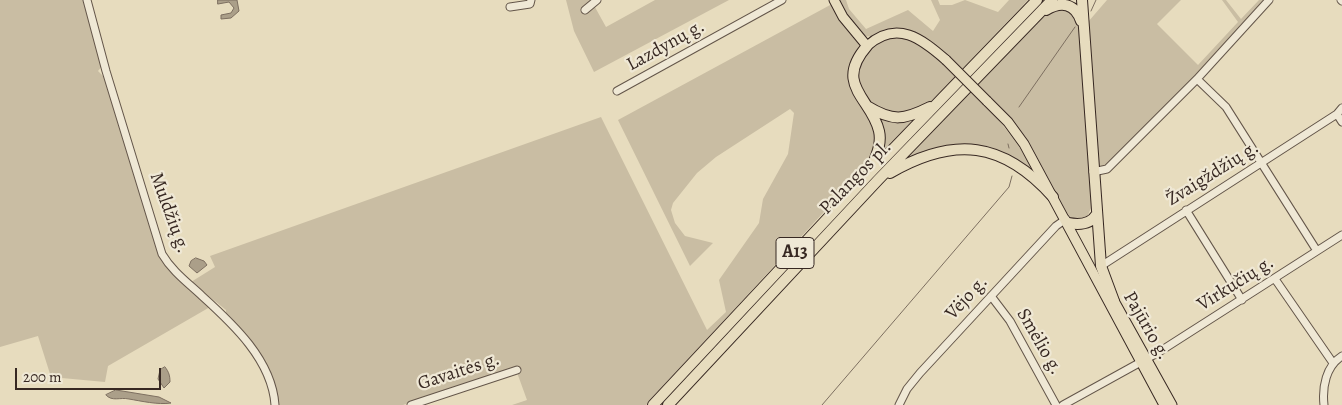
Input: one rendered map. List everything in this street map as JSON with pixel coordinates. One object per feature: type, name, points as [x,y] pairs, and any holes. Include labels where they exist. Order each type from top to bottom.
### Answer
[{"type":"highway","name":"Palangos pl.","points":[[668,405],[874,177],[938,103],[1037,0]]},
{"type":"highway","name":"Palangos pl.","points":[[653,405],[874,177],[1052,0]]},
{"type":"highway","points":[[1082,0],[1101,266],[1114,300]]},
{"type":"highway","points":[[1039,14],[1057,4],[1069,5],[1079,14],[1083,29]]},
{"type":"highway","points":[[867,46],[857,61],[854,77],[857,93],[875,120],[879,136],[874,177]]},
{"type":"highway","points":[[865,105],[885,116],[901,118],[916,114],[938,103]]},
{"type":"highway","points":[[874,177],[927,154],[943,151],[972,150],[1011,161],[1026,171],[1053,197]]},
{"type":"highway","points":[[1067,221],[1087,223],[1096,216]]},
{"type":"main road","points":[[834,0],[848,25],[867,46]]},
{"type":"main road","name":"Pajūrio g.","points":[[867,46],[885,35],[907,34],[922,40],[946,60],[1014,130],[1067,221],[1143,360],[1172,405]]},
{"type":"main road","name":"Pajūrio g.","points":[[1090,264],[1114,300],[1164,405]]},
{"type":"street","name":"Muldžių g.","points":[[87,0],[104,64],[162,254],[173,270],[217,309],[253,349],[272,384],[275,405]]},
{"type":"street","points":[[510,6],[530,4],[531,0]]},
{"type":"street","points":[[585,10],[597,0]]},
{"type":"street","name":"Lazdynų g.","points":[[618,91],[782,0]]},
{"type":"street","points":[[1093,172],[1107,169],[1198,78],[1269,0]]},
{"type":"street","points":[[1198,78],[1226,107],[1317,251]]},
{"type":"street","points":[[1339,111],[1342,122]]},
{"type":"street","name":"Žvaigždžių g.","points":[[1101,266],[1339,111]]},
{"type":"street","points":[[1186,210],[1242,300]]},
{"type":"street","name":"Vėjo g.","points":[[899,405],[916,377],[1056,226],[1067,221]]},
{"type":"street","name":"Virkučių g.","points":[[1063,405],[1143,360],[1242,300],[1342,235]]},
{"type":"street","points":[[1275,279],[1333,363]]},
{"type":"street","name":"Smėlio g.","points":[[991,296],[1010,321],[1056,405]]},
{"type":"street","points":[[1324,405],[1324,387],[1333,363],[1342,356]]},
{"type":"street","name":"Gavaitės g.","points":[[411,405],[517,370]]},
{"type":"shaded area","points":[[0,0],[84,0],[102,66],[98,71],[106,79],[152,235],[161,256],[210,307],[108,366],[105,382],[51,377],[38,336],[0,347]]},
{"type":"shaded area","points":[[218,0],[237,0],[239,11],[231,18],[221,19],[221,15],[231,13],[234,8],[229,2],[218,4]]},
{"type":"shaded area","points":[[566,0],[591,0],[606,27],[655,0],[729,0],[594,72],[574,31]]},
{"type":"shaded area","points":[[838,0],[846,0],[849,9],[866,29],[908,10],[933,31],[940,20],[931,0],[938,0],[940,5],[952,5],[965,0],[998,12],[1009,0],[1028,0],[962,69],[931,42],[913,33],[893,30],[866,37],[863,36],[842,12]]},
{"type":"shaded area","points":[[1041,0],[1047,0],[841,214],[663,405],[658,405],[774,280]]},
{"type":"shaded area","points":[[1107,0],[1181,0],[1157,24],[1198,65],[1238,22],[1222,0],[1226,0],[1241,19],[1259,0],[1266,0],[1203,69],[1108,165],[1100,168],[1098,165],[1088,22]]},
{"type":"shaded area","points":[[832,4],[860,42],[852,67],[877,139],[870,162],[646,405],[512,405],[527,400],[515,367],[403,405],[277,405],[271,378],[252,345],[226,314],[226,310],[191,282],[215,267],[210,256],[601,117],[707,330],[726,312],[719,280],[759,223],[763,199],[788,154],[794,113],[790,109],[716,157],[697,173],[673,203],[671,210],[675,223],[685,236],[713,243],[690,266],[618,120]]},
{"type":"shaded area","points":[[1066,7],[1077,17],[1080,31],[1092,206],[1087,217],[1082,220],[1068,217],[1016,128],[999,106],[977,85],[1049,12]]},
{"type":"shaded area","points":[[891,36],[910,39],[919,43],[956,76],[928,103],[898,115],[880,110],[869,102],[862,91],[859,79],[861,66],[866,54],[877,43]]},
{"type":"shaded area","points":[[971,91],[1008,132],[1039,178],[1013,159],[937,148],[917,154],[902,163]]},
{"type":"shaded area","points":[[873,113],[920,115],[878,158]]},
{"type":"shaded area","points":[[196,258],[204,261],[207,265],[197,273],[189,266],[191,261]]},
{"type":"shaded area","points":[[165,367],[169,374],[170,382],[164,388],[158,379],[160,370]]},
{"type":"shaded area","points":[[116,390],[159,397],[171,403],[114,399],[106,395]]},
{"type":"waterway","points":[[1091,11],[1096,0]]},
{"type":"waterway","points":[[1019,107],[1075,27]]},
{"type":"waterway","points":[[1008,144],[1009,148]]},
{"type":"waterway","points":[[822,405],[1009,187],[1012,176]]}]
